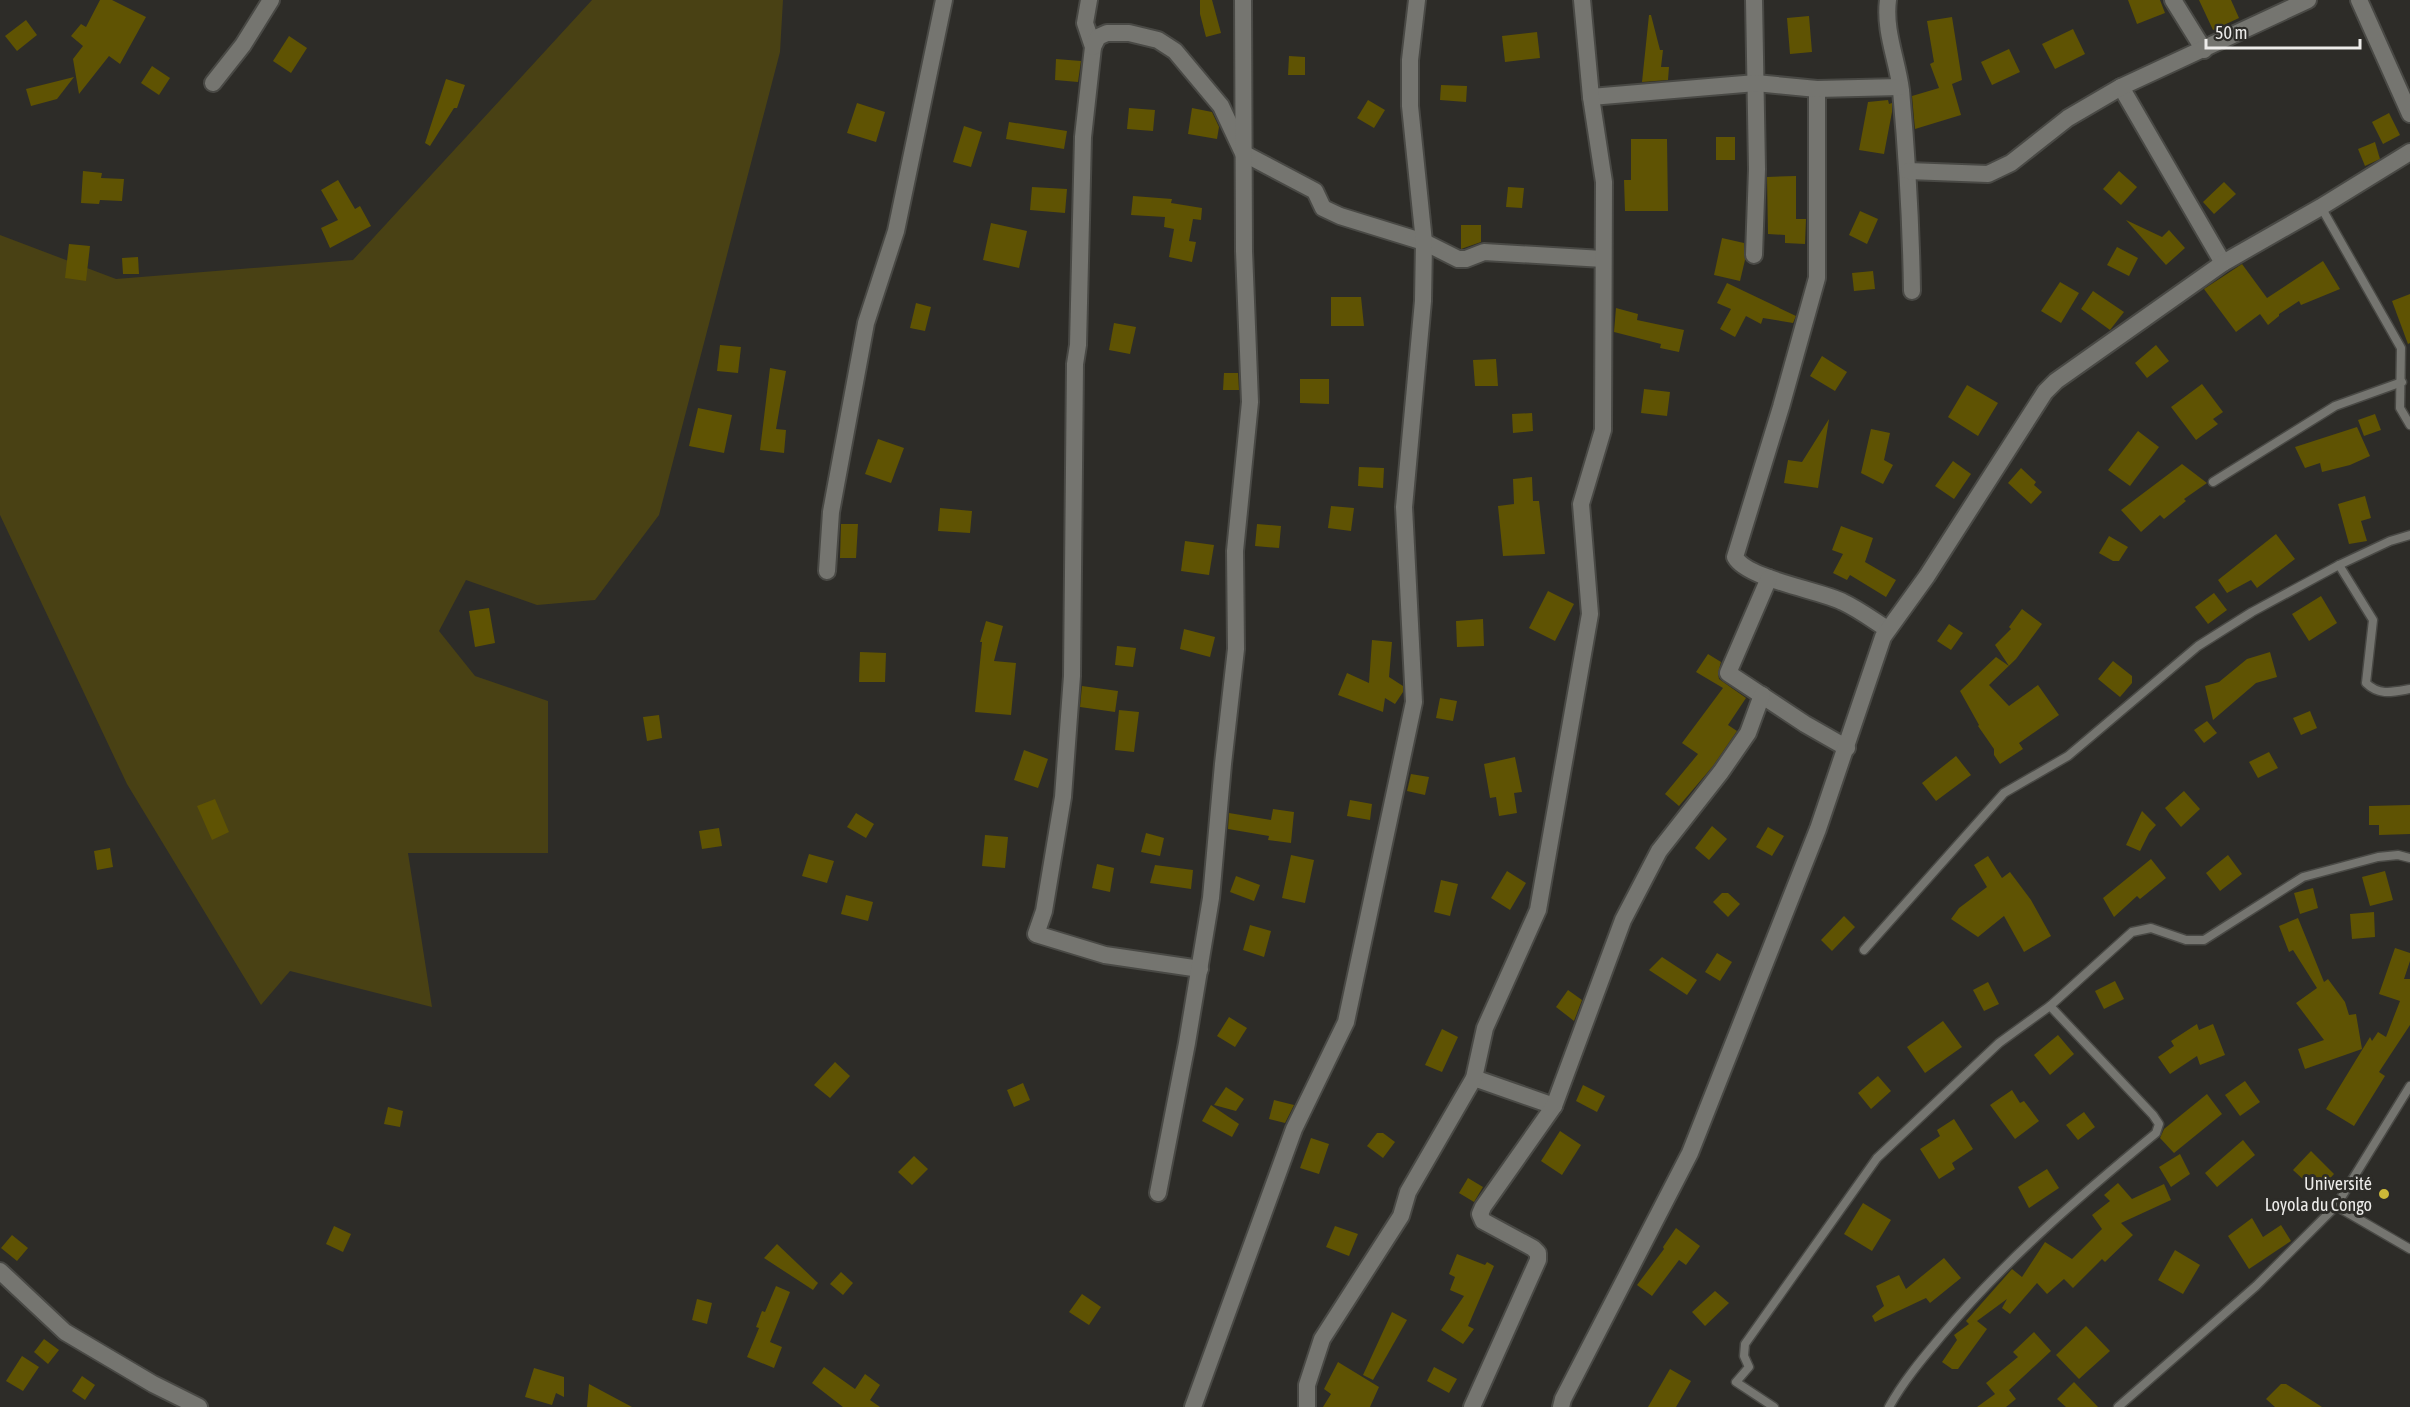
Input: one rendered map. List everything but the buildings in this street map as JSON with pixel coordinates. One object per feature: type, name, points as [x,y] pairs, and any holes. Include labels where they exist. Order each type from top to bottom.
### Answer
[{"type":"street","points":[[213,83],[243,45],[271,0]]},
{"type":"street","points":[[827,571],[831,512],[866,323],[896,231],[944,0]]},
{"type":"street","points":[[1089,0],[1085,23],[1094,48]]},
{"type":"street","points":[[1158,1193],[1211,898],[1236,650],[1235,551],[1250,402],[1244,274],[1243,0]]},
{"type":"street","points":[[1193,1407],[1294,1129],[1346,1022],[1414,702],[1404,507],[1423,301],[1424,242],[1410,106],[1410,60],[1417,0]]},
{"type":"street","points":[[1307,1407],[1307,1385],[1322,1339],[1401,1216],[1408,1192],[1474,1078],[1485,1028],[1538,910],[1590,614],[1581,512],[1583,496],[1603,430],[1604,182],[1591,97],[1582,0]]},
{"type":"street","points":[[1754,0],[1756,82],[1754,255]]},
{"type":"street","points":[[1888,0],[1886,18],[1900,87],[1908,171],[1912,291]]},
{"type":"street","points":[[2173,0],[2204,50]]},
{"type":"street","points":[[1908,171],[1988,174],[2011,163],[2068,118],[2121,87],[2308,0]]},
{"type":"street","points":[[2359,0],[2410,114]]},
{"type":"street","points":[[1200,969],[1105,955],[1036,934],[1044,911],[1063,797],[1072,676],[1075,364],[1078,345],[1083,136],[1094,48],[1098,37],[1107,33],[1129,33],[1166,44],[1175,51],[1221,106],[1243,153],[1315,191],[1323,208],[1332,212],[1424,242],[1458,259],[1467,259],[1484,252],[1603,259]]},
{"type":"street","points":[[1591,97],[1756,82],[1817,89],[1900,87]]},
{"type":"street","points":[[2121,87],[2223,263]]},
{"type":"street","points":[[1817,89],[1815,288],[1781,407],[1735,550],[1735,557],[1738,562],[1769,578],[1843,602],[1887,629]]},
{"type":"street","points":[[1561,1407],[1566,1393],[1690,1153],[1818,830],[1887,629],[1927,576],[2051,386],[2223,263],[2321,207],[2410,152]]},
{"type":"street","points":[[1769,578],[1728,673],[1805,724],[1847,748]]},
{"type":"street","points":[[1472,1407],[1538,1260],[1538,1253],[1533,1248],[1483,1221],[1480,1214],[1554,1106],[1628,910],[1663,844],[1721,772],[1748,733],[1762,695]]},
{"type":"street","points":[[1474,1078],[1554,1106]]},
{"type":"street","points":[[0,1271],[65,1332],[153,1384],[199,1407]]},
{"type":"lane","points":[[2321,207],[2401,348],[2400,408],[2410,425]]},
{"type":"lane","points":[[2213,482],[2335,406],[2402,382]]},
{"type":"lane","points":[[1864,950],[2004,793],[2068,756],[2198,646],[2252,612],[2339,564],[2390,541],[2410,535]]},
{"type":"lane","points":[[2339,564],[2373,620],[2366,683],[2372,689],[2382,693],[2410,690]]},
{"type":"lane","points":[[1774,1407],[1736,1383],[1749,1367],[1744,1356],[1745,1344],[1773,1301],[1877,1158],[1999,1043],[2050,1006],[2132,932],[2151,928],[2186,940],[2204,940],[2303,877],[2378,856],[2398,855],[2410,858]]},
{"type":"lane","points":[[1889,1407],[1901,1384],[1968,1304],[2073,1202],[2156,1133],[2159,1124],[2152,1115],[2050,1006]]},
{"type":"lane","points":[[2118,1407],[2256,1286],[2336,1206],[2410,1086]]},
{"type":"lane","points":[[2336,1206],[2410,1249]]},
{"type":"shaded area","points":[[592,0],[783,0],[780,52],[659,515],[595,600],[537,605],[466,580],[439,631],[475,676],[548,701],[548,853],[408,853],[432,1007],[290,971],[261,1005],[127,784],[0,515],[0,235],[116,279],[353,260]]},
{"type":"place","name":"Université Loyola du Congo","points":[[2384,1194]]}]
